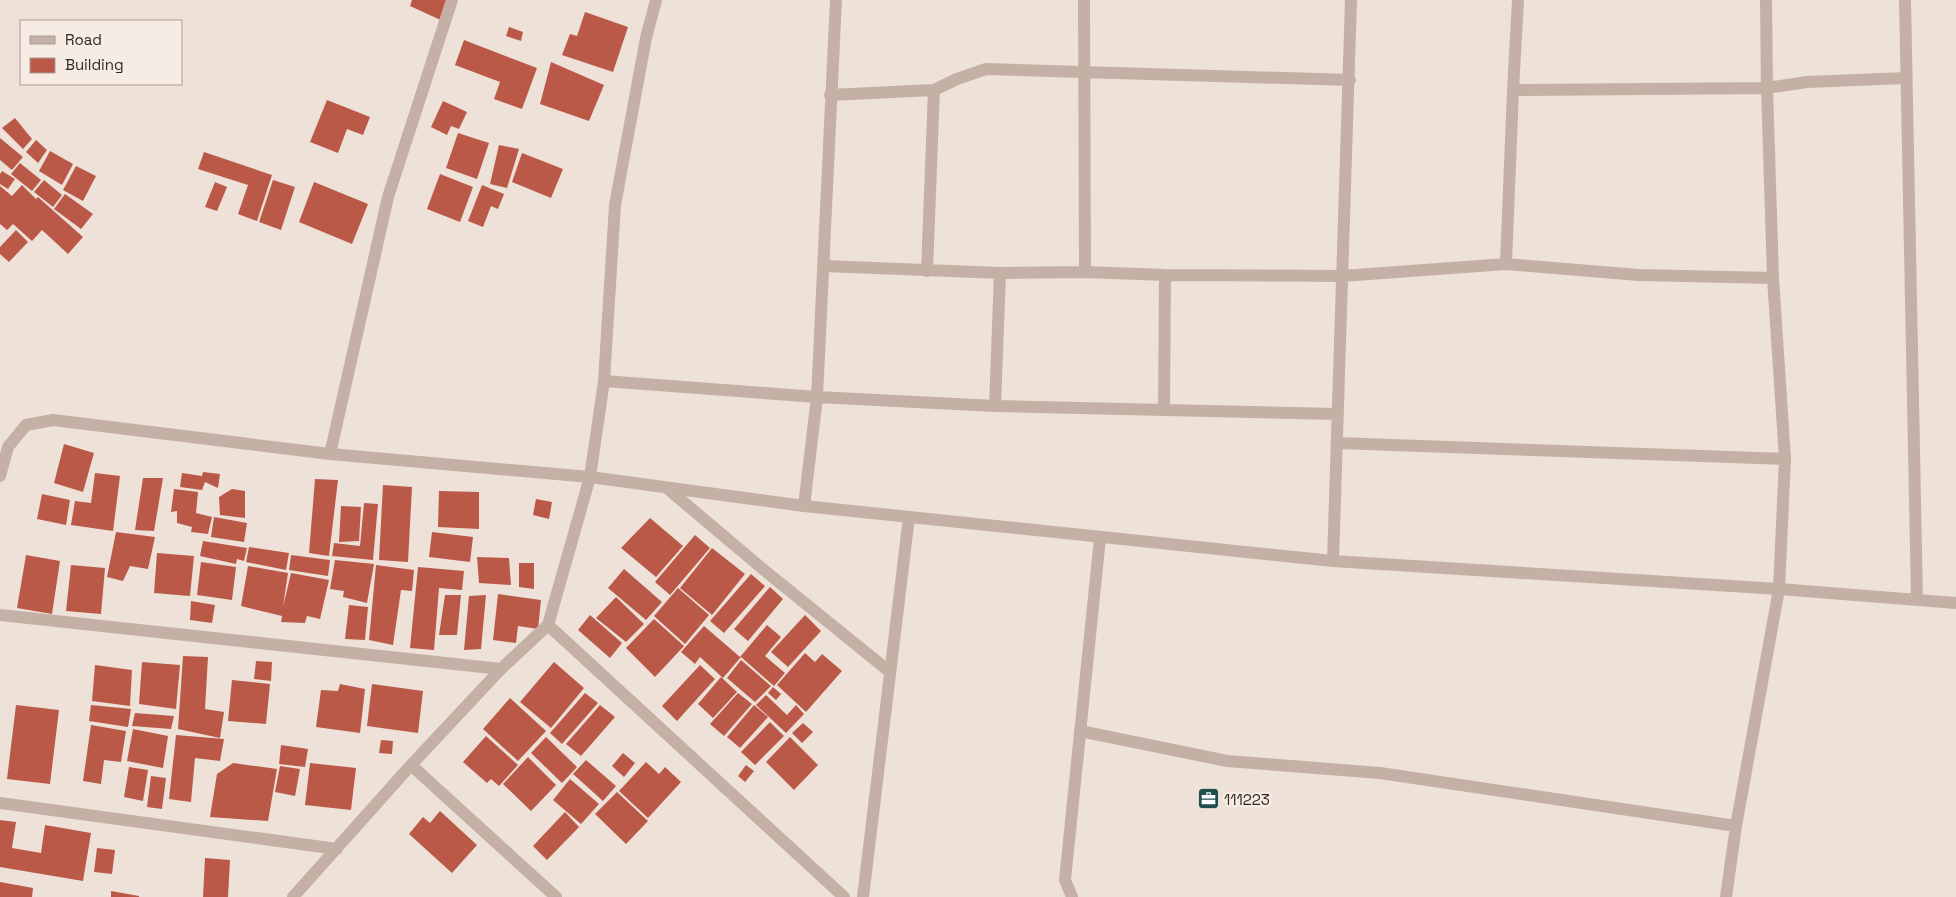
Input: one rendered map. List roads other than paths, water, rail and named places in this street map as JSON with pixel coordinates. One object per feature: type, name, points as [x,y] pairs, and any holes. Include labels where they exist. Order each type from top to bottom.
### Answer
[{"type":"street","points":[[330,454],[388,197],[452,0]]},
{"type":"street","points":[[293,897],[411,765],[501,670],[548,625],[590,477],[604,381],[615,205],[646,38],[656,0]]},
{"type":"street","points":[[804,506],[818,397],[825,266],[830,95],[836,0]]},
{"type":"street","points":[[1084,0],[1085,272]]},
{"type":"street","points":[[1333,561],[1350,80],[1351,0]]},
{"type":"street","points":[[1506,264],[1518,0]]},
{"type":"street","points":[[1726,897],[1736,826],[1780,589],[1785,458],[1773,278],[1766,0]]},
{"type":"street","points":[[1905,0],[1917,600]]},
{"type":"street","points":[[830,95],[934,90],[957,79],[986,69],[1350,80]]},
{"type":"street","points":[[1513,90],[1767,88],[1807,82],[1906,78]]},
{"type":"street","points":[[927,270],[934,90]]},
{"type":"street","points":[[825,266],[1000,273],[1085,272],[1164,275],[1342,276],[1506,264],[1639,274],[1773,278]]},
{"type":"street","points":[[994,406],[1000,273]]},
{"type":"street","points":[[1164,275],[1164,410]]},
{"type":"street","points":[[604,381],[818,397],[994,406],[1338,414]]},
{"type":"street","points":[[0,476],[8,447],[26,425],[54,420],[330,454],[590,477],[804,506],[1333,561],[1780,589],[1956,604]]},
{"type":"street","points":[[1337,443],[1785,458]]},
{"type":"street","points":[[668,489],[890,672]]},
{"type":"street","points":[[862,897],[909,517]]},
{"type":"street","points":[[1072,897],[1065,880],[1100,538]]},
{"type":"street","points":[[0,615],[501,670]]},
{"type":"street","points":[[548,625],[844,897]]},
{"type":"street","points":[[1080,731],[1227,760],[1380,773],[1736,826]]},
{"type":"street","points":[[411,765],[554,896]]},
{"type":"street","points":[[0,803],[336,849]]},
{"type":"place","name":"111223","points":[[1208,799]]}]
